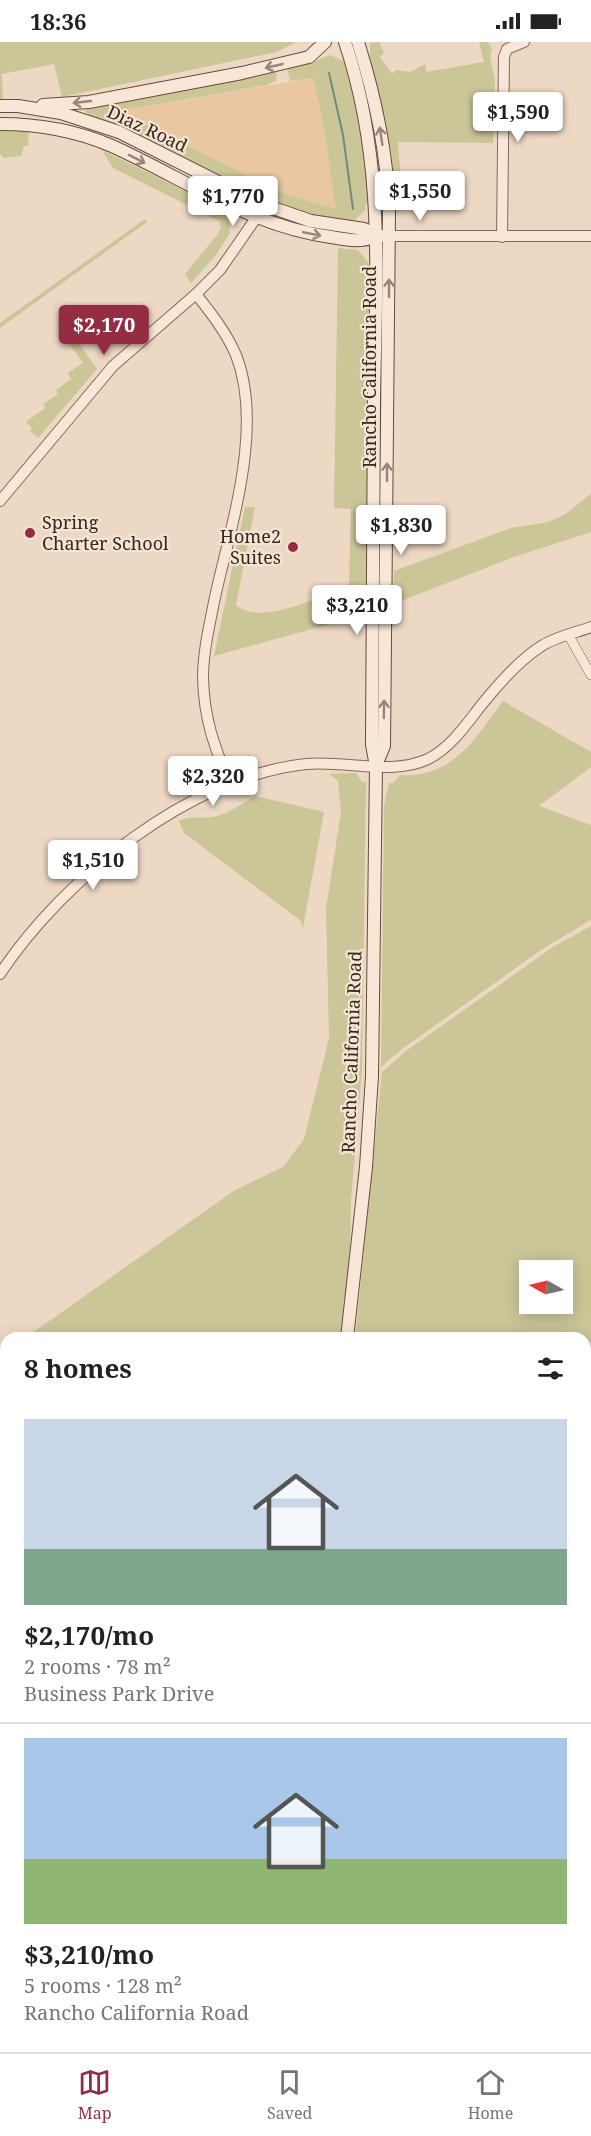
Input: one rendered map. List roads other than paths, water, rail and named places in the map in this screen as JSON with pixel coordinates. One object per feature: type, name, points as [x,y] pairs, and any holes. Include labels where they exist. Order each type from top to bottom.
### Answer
[{"type":"main road","points":[[18,106],[88,102],[242,73],[309,57],[325,42]]},
{"type":"main road","name":"Rancho California Road","points":[[345,42],[360,96],[372,158],[376,236],[372,745],[376,766],[372,1076],[366,1167],[348,1332]]},
{"type":"main road","name":"Rancho California Road","points":[[358,42],[374,98],[388,179],[384,746],[376,766]]},
{"type":"main road","name":"Diaz Road","points":[[0,106],[18,106],[60,114],[119,132],[262,204],[310,221],[364,229],[376,236]]},
{"type":"main road","name":"Diaz Road","points":[[0,124],[69,132],[110,145],[256,218],[313,235],[364,241],[376,236],[389,236]]},
{"type":"street","points":[[502,237],[504,57],[507,49],[524,42]]},
{"type":"street","points":[[0,501],[113,366],[196,294],[233,253],[256,218]]},
{"type":"street","points":[[389,236],[591,236]]},
{"type":"street","points":[[196,294],[222,326],[236,356],[244,389],[246,430],[241,478],[209,621],[203,676],[207,725],[229,783]]},
{"type":"street","points":[[0,974],[14,953],[56,904],[104,862],[170,812],[229,783],[305,764],[376,766],[411,764],[427,759],[443,750],[514,668],[542,645],[591,627]]},
{"type":"street","points":[[569,636],[591,675]]},
{"type":"waterway","points":[[329,73],[343,135],[353,209]]},
{"type":"place","name":"Spring Charter School","points":[[30,533]]},
{"type":"place","name":"Home2 Suites","points":[[293,547]]}]
